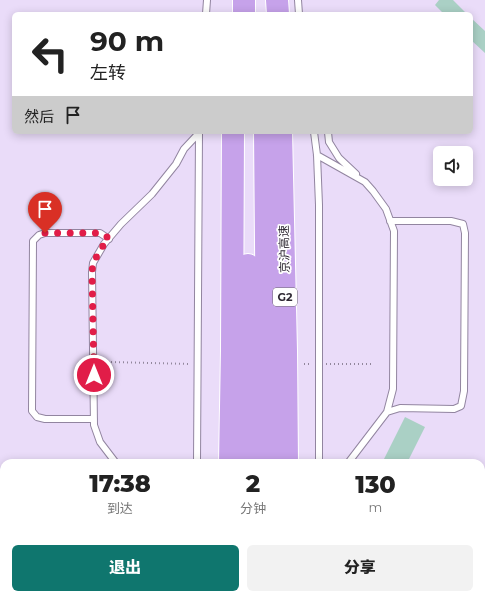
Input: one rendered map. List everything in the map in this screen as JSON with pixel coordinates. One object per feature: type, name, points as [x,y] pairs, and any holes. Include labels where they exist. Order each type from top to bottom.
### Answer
[{"type":"highway","points":[[231,0],[231,12]]},
{"type":"highway","points":[[244,0],[244,12]]},
{"type":"highway","points":[[263,0],[263,12]]},
{"type":"highway","points":[[277,0],[278,12]]},
{"type":"highway","points":[[230,459],[233,134]]},
{"type":"highway","points":[[247,134],[248,459]]},
{"type":"highway","name":"京沪高速","points":[[265,134],[267,459]]},
{"type":"highway","name":"京沪高速","points":[[281,134],[287,459]]},
{"type":"lane","points":[[206,12],[207,0]]},
{"type":"lane","points":[[298,0],[299,12]]},
{"type":"lane","points":[[113,459],[100,442],[94,425],[93,263],[104,244],[121,224],[152,194],[172,169],[184,149],[197,134]]},
{"type":"lane","points":[[197,459],[199,134]]},
{"type":"lane","points":[[314,134],[317,155],[319,205],[318,459]]},
{"type":"lane","points":[[328,134],[329,142],[339,158],[365,182],[386,209],[394,231],[393,389],[386,412],[351,459]]},
{"type":"lane","points":[[317,155],[365,182]]},
{"type":"lane","points":[[386,412],[400,408],[454,409],[461,406],[464,391],[465,233],[463,224],[451,220],[390,221]]},
{"type":"lane","points":[[94,419],[45,419],[37,417],[32,411],[33,241],[39,235],[45,233],[100,233],[109,238]]},
{"type":"path","points":[[111,362],[197,364]]},
{"type":"path","points":[[304,364],[373,364]]},
{"type":"building","points":[[439,0],[453,0],[465,12],[442,12],[435,5]]},
{"type":"building","points":[[473,20],[485,31],[485,53],[473,42]]},
{"type":"building","points":[[405,417],[425,427],[409,459],[384,459]]},
{"type":"route","points":[[45,233],[100,233],[109,238],[93,263],[92,272],[94,375]]}]
